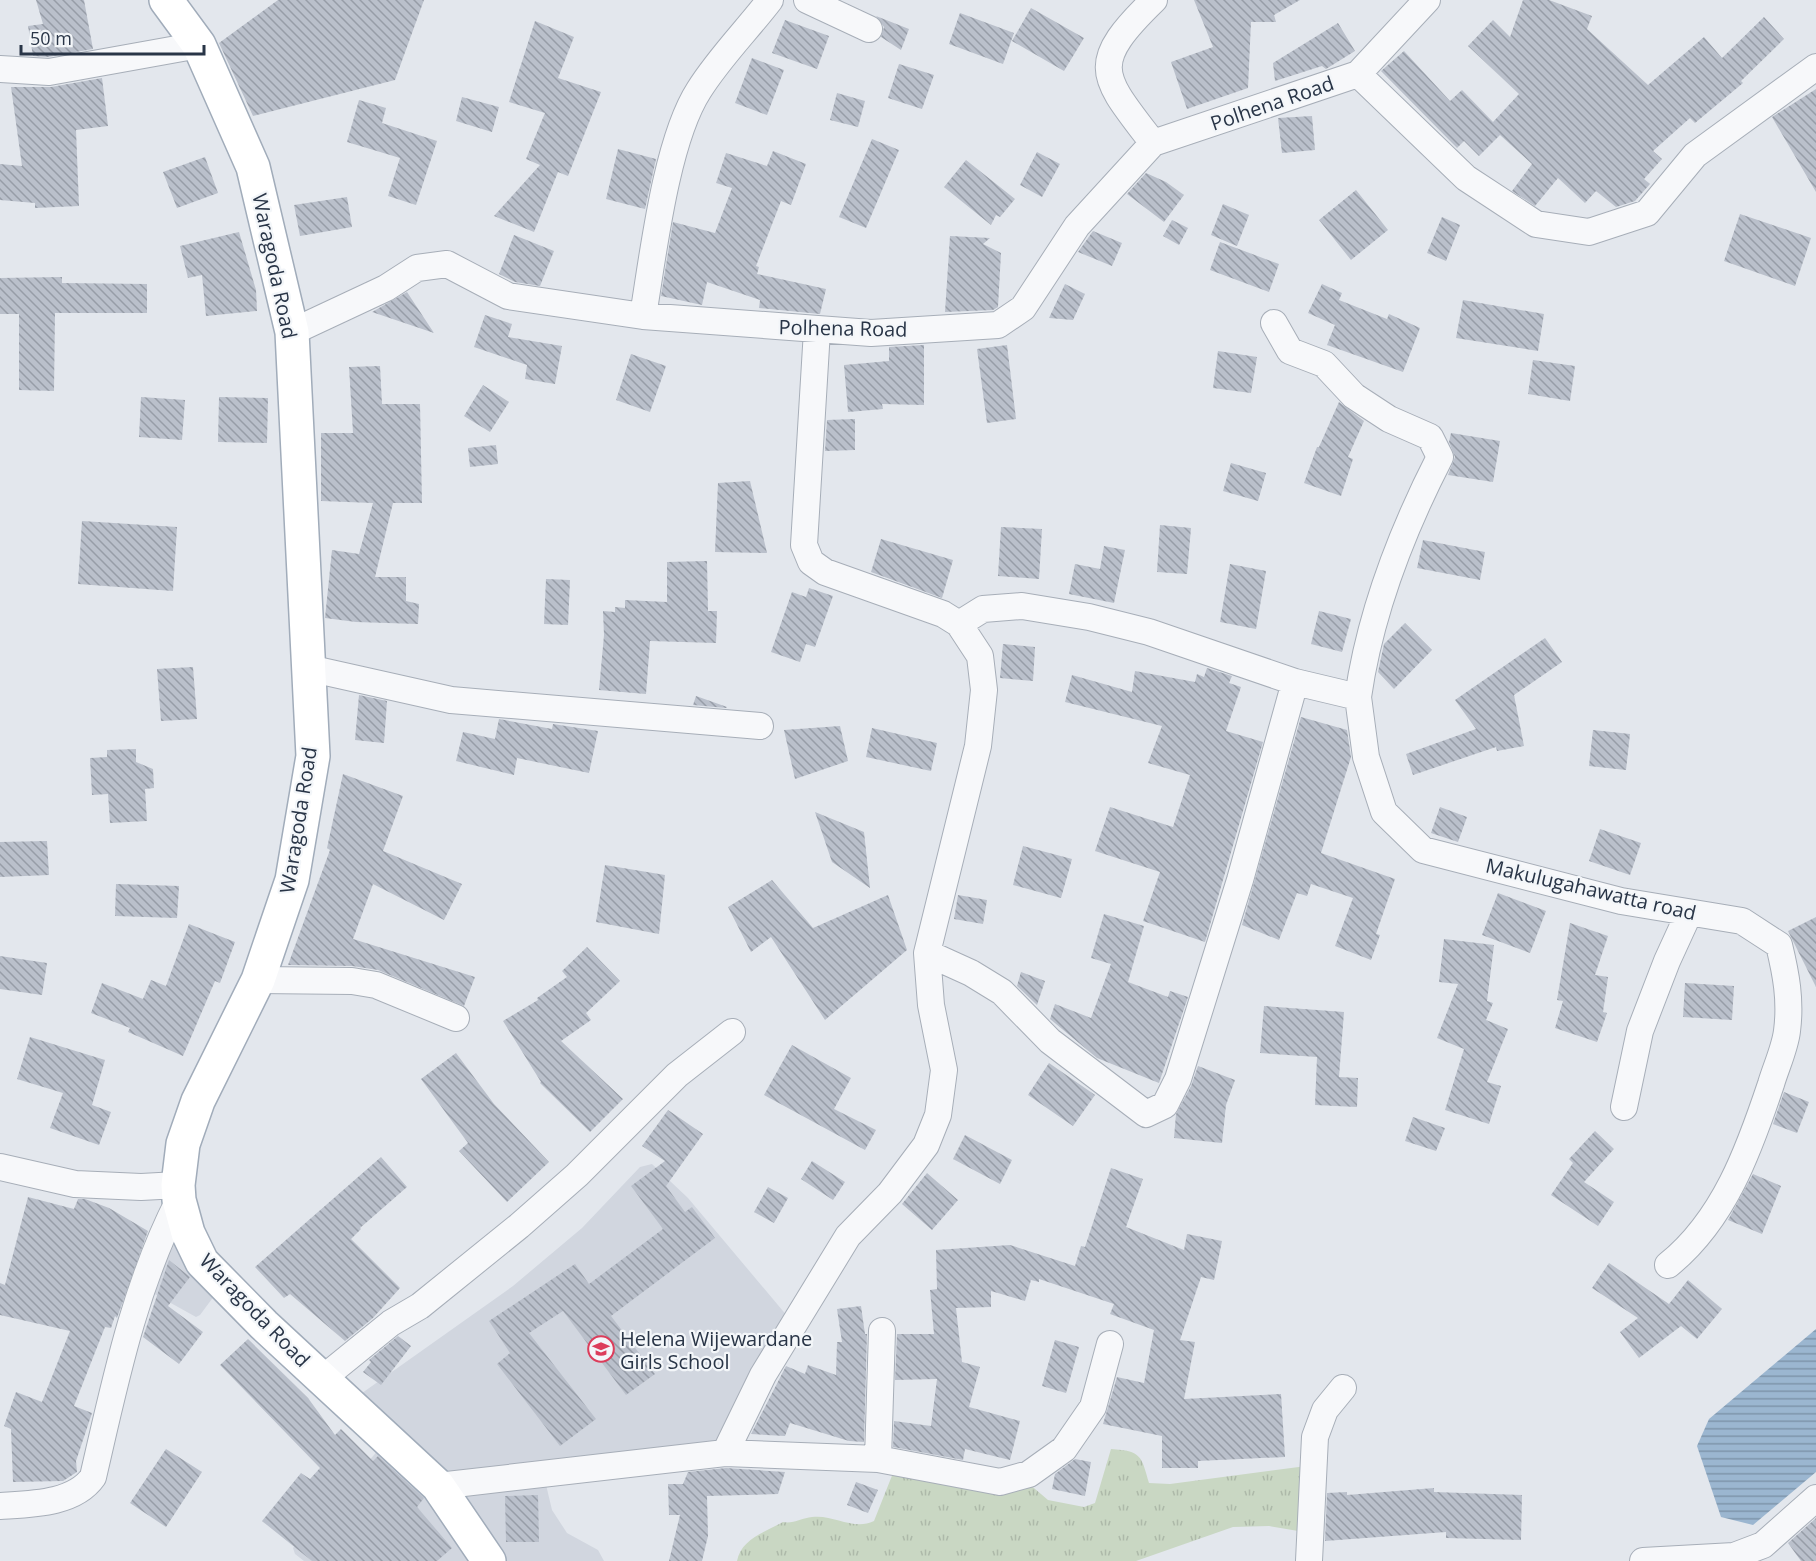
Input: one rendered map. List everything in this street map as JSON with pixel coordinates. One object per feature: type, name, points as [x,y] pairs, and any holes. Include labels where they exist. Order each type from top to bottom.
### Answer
[{"type":"main road","name":"Waragoda Road","points":[[166,0],[199,45],[253,167],[292,332],[313,756],[292,880],[258,980],[198,1101],[183,1144],[179,1192],[188,1233],[202,1262],[322,1379],[438,1485],[489,1561]]},
{"type":"street","points":[[643,316],[660,215],[678,137],[698,91],[770,0]]},
{"type":"street","points":[[807,0],[868,29]]},
{"type":"street","points":[[1153,143],[1117,96],[1108,73],[1110,53],[1128,25],[1154,0]]},
{"type":"street","name":"Polhena Road","points":[[292,332],[386,288],[417,268],[447,264],[508,296],[643,316],[871,333],[998,325],[1023,308],[1077,226],[1153,143],[1358,74],[1427,0]]},
{"type":"street","points":[[0,69],[49,72],[199,45]]},
{"type":"street","name":"Polhena Road","points":[[1358,74],[1466,178],[1536,224],[1589,232],[1647,213],[1695,155],[1816,68]]},
{"type":"street","name":"Makulugahawatta road","points":[[1274,323],[1290,351],[1324,364],[1354,396],[1389,419],[1430,437],[1440,458],[1398,548],[1368,640],[1358,697],[1366,758],[1384,812],[1423,850],[1621,901],[1742,921],[1779,945],[1789,988],[1787,1033],[1750,1148],[1705,1230],[1689,1248],[1668,1265]]},
{"type":"street","points":[[725,1453],[763,1376],[848,1236],[890,1193],[926,1145],[938,1115],[944,1070],[931,1005],[927,953],[978,746],[984,690],[980,656],[959,624],[943,614],[825,572],[811,562],[804,545],[817,330]]},
{"type":"street","points":[[959,624],[983,609],[1022,606],[1089,617],[1149,632],[1295,682],[1358,697]]},
{"type":"street","points":[[308,668],[452,700],[760,726]]},
{"type":"street","points":[[927,953],[971,973],[1002,992],[1050,1041],[1146,1114],[1166,1106],[1178,1079],[1226,924],[1295,682]]},
{"type":"street","points":[[1624,1107],[1640,1031],[1666,961],[1689,913]]},
{"type":"street","points":[[258,980],[352,981],[376,985],[456,1018]]},
{"type":"street","points":[[322,1379],[391,1323],[420,1306],[519,1226],[577,1175],[678,1075],[732,1032]]},
{"type":"street","points":[[0,1167],[75,1184],[141,1187],[179,1192],[132,1315],[93,1477],[85,1489],[74,1496],[0,1506]]},
{"type":"street","points":[[878,1460],[882,1332]]},
{"type":"street","points":[[438,1485],[725,1453],[878,1460],[1000,1482],[1029,1474],[1064,1449],[1093,1407],[1110,1344]]},
{"type":"street","points":[[1309,1561],[1315,1437],[1324,1410],[1343,1388]]},
{"type":"street","points":[[1643,1561],[1740,1559],[1763,1545],[1816,1498]]},
{"type":"shaded area","name":"Helena Wijewardane Girls School","points":[[652,1164],[688,1198],[793,1323],[725,1453],[543,1472],[552,1510],[567,1533],[598,1550],[604,1561],[304,1561],[295,1554],[293,1548],[387,1440],[348,1403],[513,1286],[582,1228],[640,1167]]},
{"type":"shaded area","points":[[179,1200],[223,1284],[200,1315],[196,1317],[142,1287]]},
{"type":"green space","points":[[1111,1449],[1129,1451],[1139,1457],[1149,1483],[1170,1484],[1314,1465],[1310,1533],[1269,1526],[1233,1527],[1136,1561],[737,1561],[743,1547],[762,1533],[783,1522],[820,1517],[859,1524],[874,1521],[897,1463],[1021,1477],[1048,1500],[1084,1507],[1095,1503]]},
{"type":"water","points":[[1816,1329],[1816,1472],[1753,1525],[1721,1517],[1697,1446],[1709,1419]]},
{"type":"building","points":[[36,0],[84,0],[93,49],[48,57],[33,56],[28,26],[43,24]]},
{"type":"building","points":[[278,0],[424,0],[395,80],[253,116],[219,43]]},
{"type":"building","points":[[1194,0],[1300,0],[1274,15],[1276,22],[1251,22],[1248,88],[1187,109],[1171,62],[1213,47]]},
{"type":"building","points":[[1523,0],[1549,0],[1592,16],[1587,29],[1648,85],[1704,37],[1722,58],[1764,17],[1784,39],[1741,81],[1743,83],[1695,123],[1690,118],[1653,151],[1662,159],[1644,179],[1650,184],[1635,201],[1616,207],[1596,191],[1585,203],[1558,178],[1535,206],[1512,191],[1532,164],[1500,135],[1479,156],[1464,141],[1457,148],[1381,71],[1404,51],[1450,101],[1462,90],[1493,122],[1519,94],[1468,46],[1493,20],[1510,37]]},
{"type":"building","points":[[1031,8],[1084,38],[1064,71],[1012,41]]},
{"type":"building","points":[[960,13],[1014,33],[1003,64],[949,44]]},
{"type":"building","points":[[876,16],[909,29],[901,50],[881,37],[884,27]]},
{"type":"building","points":[[785,20],[829,36],[817,69],[772,53]]},
{"type":"building","points":[[535,21],[574,37],[558,78],[601,92],[568,176],[558,172],[534,232],[494,216],[540,165],[526,159],[545,113],[509,102]]},
{"type":"building","points":[[1338,23],[1355,51],[1326,69],[1322,66],[1275,81],[1273,63]]},
{"type":"building","points":[[752,58],[784,70],[767,115],[735,103]]},
{"type":"building","points":[[899,64],[934,75],[922,109],[888,98]]},
{"type":"building","points":[[102,78],[108,126],[76,130],[79,206],[35,208],[35,203],[0,200],[0,164],[22,166],[11,87],[51,87]]},
{"type":"building","points":[[1816,89],[1816,192],[1772,117]]},
{"type":"building","points":[[837,93],[865,101],[858,127],[830,120]]},
{"type":"building","points":[[462,97],[499,107],[492,132],[456,121]]},
{"type":"building","points":[[359,100],[386,108],[382,123],[437,141],[416,205],[388,196],[400,158],[347,142]]},
{"type":"building","points":[[1312,116],[1315,150],[1282,153],[1278,118]]},
{"type":"building","points":[[872,139],[899,150],[866,228],[839,217]]},
{"type":"building","points":[[618,149],[656,159],[645,209],[606,199]]},
{"type":"building","points":[[773,151],[806,164],[791,205],[781,201],[756,266],[759,267],[757,274],[826,289],[820,314],[759,308],[760,300],[707,282],[702,305],[661,296],[673,222],[715,233],[732,188],[716,183],[726,153],[767,166]]},
{"type":"building","points":[[1037,152],[1060,164],[1042,197],[1020,185]]},
{"type":"building","points":[[205,157],[218,193],[177,208],[163,172]]},
{"type":"building","points":[[966,160],[1015,199],[1000,217],[996,215],[991,225],[944,187]]},
{"type":"building","points":[[1146,173],[1166,182],[1184,195],[1164,222],[1127,194]]},
{"type":"building","points":[[1356,190],[1388,230],[1351,260],[1319,220]]},
{"type":"building","points":[[347,197],[352,227],[300,236],[294,205]]},
{"type":"building","points":[[1223,204],[1249,215],[1237,246],[1211,235]]},
{"type":"building","points":[[1740,214],[1811,238],[1795,286],[1724,261]]},
{"type":"building","points":[[1442,217],[1460,225],[1446,261],[1427,253]]},
{"type":"building","points":[[1172,220],[1188,228],[1179,245],[1163,236]]},
{"type":"building","points":[[1093,231],[1122,243],[1112,266],[1078,252]]},
{"type":"building","points":[[239,232],[256,290],[257,311],[206,316],[202,275],[188,278],[180,246]]},
{"type":"building","points":[[514,235],[554,251],[540,286],[515,282],[499,274]]},
{"type":"building","points":[[950,236],[990,238],[983,244],[1001,253],[998,307],[993,310],[945,312]]},
{"type":"building","points":[[1220,242],[1279,264],[1269,292],[1210,270]]},
{"type":"building","points":[[62,277],[62,283],[147,284],[147,313],[55,313],[54,391],[19,390],[19,314],[0,314],[0,278]]},
{"type":"building","points":[[1065,284],[1085,294],[1073,320],[1049,318]]},
{"type":"building","points":[[1322,284],[1342,293],[1339,300],[1387,319],[1389,314],[1420,328],[1403,372],[1327,345],[1335,325],[1308,313]]},
{"type":"building","points":[[407,292],[434,333],[372,312]]},
{"type":"building","points":[[1463,300],[1544,314],[1538,351],[1456,338]]},
{"type":"building","points":[[485,315],[512,324],[508,337],[562,346],[555,384],[525,379],[527,365],[474,347]]},
{"type":"building","points":[[924,345],[924,405],[882,404],[883,409],[848,412],[844,365],[889,361],[889,347]]},
{"type":"building","points":[[1007,345],[1016,419],[987,423],[977,349]]},
{"type":"building","points":[[1218,351],[1257,357],[1251,393],[1213,388]]},
{"type":"building","points":[[631,354],[666,366],[650,412],[616,400]]},
{"type":"building","points":[[1533,360],[1575,366],[1570,401],[1528,394]]},
{"type":"building","points":[[380,366],[382,404],[420,404],[422,503],[393,503],[375,577],[406,577],[406,601],[419,604],[418,624],[356,622],[325,618],[332,550],[359,554],[373,503],[321,501],[321,433],[353,433],[349,367]]},
{"type":"building","points":[[483,385],[509,402],[490,432],[464,416]]},
{"type":"building","points":[[141,397],[185,400],[182,440],[139,437]]},
{"type":"building","points":[[219,397],[268,398],[267,443],[218,442]]},
{"type":"building","points":[[1339,402],[1364,421],[1348,457],[1353,459],[1341,496],[1304,483],[1317,447]]},
{"type":"building","points":[[855,419],[855,450],[825,451],[827,420]]},
{"type":"building","points":[[1451,433],[1500,441],[1493,482],[1448,475],[1455,457],[1449,442]]},
{"type":"building","points":[[496,445],[498,464],[470,467],[468,448]]},
{"type":"building","points":[[1231,463],[1266,473],[1258,501],[1223,491]]},
{"type":"building","points":[[750,481],[767,553],[715,552],[718,483]]},
{"type":"building","points":[[82,521],[177,527],[173,591],[78,584]]},
{"type":"building","points":[[1160,525],[1191,528],[1187,574],[1157,572]]},
{"type":"building","points":[[1001,527],[1042,529],[1039,579],[998,576]]},
{"type":"building","points":[[881,539],[953,560],[942,598],[871,572]]},
{"type":"building","points":[[1423,540],[1485,552],[1480,580],[1417,568]]},
{"type":"building","points":[[1104,546],[1125,550],[1114,603],[1069,594],[1075,564],[1100,569]]},
{"type":"building","points":[[707,561],[708,611],[717,611],[716,643],[650,641],[646,694],[599,690],[604,635],[603,611],[615,612],[615,607],[625,608],[625,600],[667,602],[667,562]]},
{"type":"building","points":[[1230,564],[1266,571],[1256,629],[1220,622]]},
{"type":"building","points":[[546,579],[570,580],[568,625],[544,624]]},
{"type":"building","points":[[809,588],[833,596],[815,647],[806,644],[800,662],[771,652],[792,592],[806,597]]},
{"type":"building","points":[[1319,611],[1351,619],[1342,652],[1311,644]]},
{"type":"building","points":[[1405,623],[1432,650],[1394,689],[1378,672],[1384,644]]},
{"type":"building","points":[[1545,638],[1562,662],[1514,695],[1524,746],[1497,751],[1496,747],[1413,775],[1406,754],[1476,729],[1455,700]]},
{"type":"building","points":[[1003,644],[1035,647],[1033,681],[1000,678]]},
{"type":"building","points":[[193,667],[197,719],[161,721],[157,669]]},
{"type":"building","points":[[1207,668],[1232,676],[1229,683],[1241,687],[1226,731],[1263,742],[1205,942],[1143,921],[1160,872],[1095,851],[1110,807],[1173,827],[1190,775],[1148,763],[1162,726],[1065,702],[1072,675],[1132,692],[1135,671],[1195,682],[1197,674],[1204,677]]},
{"type":"building","points":[[359,695],[387,701],[384,743],[355,740]]},
{"type":"building","points":[[696,696],[727,707],[693,705]]},
{"type":"building","points":[[1301,717],[1347,730],[1351,757],[1321,853],[1395,879],[1376,934],[1380,935],[1371,960],[1335,946],[1353,898],[1311,884],[1307,896],[1297,893],[1279,940],[1242,925]]},
{"type":"building","points":[[499,719],[552,729],[553,724],[598,731],[589,773],[517,758],[514,775],[456,761],[463,732],[495,739]]},
{"type":"building","points":[[840,726],[848,761],[795,779],[784,730]]},
{"type":"building","points":[[872,728],[937,743],[931,771],[866,757]]},
{"type":"building","points":[[1593,730],[1630,734],[1626,770],[1589,766]]},
{"type":"building","points":[[136,749],[136,762],[153,769],[154,788],[145,789],[147,821],[110,823],[108,794],[92,795],[90,758],[107,757],[107,750]]},
{"type":"building","points":[[343,774],[403,796],[383,851],[462,884],[444,920],[373,884],[353,939],[475,977],[464,1006],[378,970],[352,966],[288,965],[330,850],[327,848]]},
{"type":"building","points":[[1440,807],[1467,817],[1458,842],[1431,833]]},
{"type":"building","points":[[815,812],[864,832],[870,888],[832,862]]},
{"type":"building","points":[[1600,829],[1641,843],[1630,875],[1589,861]]},
{"type":"building","points":[[47,841],[49,875],[0,877],[0,842]]},
{"type":"building","points":[[1023,846],[1072,859],[1061,898],[1013,885]]},
{"type":"building","points":[[605,865],[665,875],[659,934],[596,922]]},
{"type":"building","points":[[772,880],[813,928],[888,895],[907,950],[825,1020],[771,937],[751,952],[728,907]]},
{"type":"building","points":[[116,884],[179,886],[177,918],[115,916]]},
{"type":"building","points":[[1498,893],[1546,911],[1530,953],[1482,935]]},
{"type":"building","points":[[958,895],[987,900],[983,924],[954,919]]},
{"type":"building","points":[[1104,914],[1144,926],[1128,982],[1168,997],[1170,991],[1188,997],[1159,1083],[1097,1058],[1050,1019],[1055,1004],[1091,1018],[1111,964],[1091,958]]},
{"type":"building","points":[[1816,917],[1816,987],[1788,931]]},
{"type":"building","points":[[1570,923],[1608,936],[1595,975],[1608,977],[1603,1012],[1607,1013],[1597,1042],[1555,1028],[1563,1001],[1557,1000]]},
{"type":"building","points":[[189,924],[235,942],[220,983],[215,981],[183,1056],[128,1032],[130,1028],[91,1013],[102,983],[143,999],[151,980],[166,986]]},
{"type":"building","points":[[1444,939],[1494,945],[1487,1001],[1493,1003],[1486,1020],[1508,1029],[1487,1082],[1501,1086],[1489,1124],[1445,1110],[1464,1049],[1437,1038],[1458,984],[1439,982]]},
{"type":"building","points":[[587,947],[620,981],[586,1013],[591,1020],[561,1041],[623,1099],[590,1132],[540,1083],[503,1021],[538,1000],[537,998],[567,977],[562,971]]},
{"type":"building","points":[[0,956],[47,963],[42,995],[0,989]]},
{"type":"building","points":[[1021,972],[1045,981],[1037,1005],[1017,986]]},
{"type":"building","points":[[1685,983],[1734,986],[1732,1020],[1683,1017]]},
{"type":"building","points":[[1264,1006],[1344,1012],[1339,1077],[1358,1078],[1357,1107],[1315,1105],[1317,1057],[1260,1053]]},
{"type":"building","points":[[30,1037],[105,1060],[92,1105],[111,1112],[99,1145],[50,1128],[63,1093],[17,1079]]},
{"type":"building","points":[[792,1045],[851,1078],[834,1109],[876,1130],[865,1150],[764,1095]]},
{"type":"building","points":[[456,1053],[494,1104],[549,1162],[507,1202],[459,1151],[468,1143],[421,1079]]},
{"type":"building","points":[[1049,1063],[1095,1095],[1073,1126],[1028,1095]]},
{"type":"building","points":[[1198,1066],[1235,1080],[1226,1105],[1222,1143],[1174,1138],[1176,1114],[1191,1086]]},
{"type":"building","points":[[1784,1092],[1809,1102],[1797,1133],[1773,1124]]},
{"type":"building","points":[[668,1110],[703,1134],[666,1186],[685,1212],[692,1207],[715,1238],[611,1316],[655,1374],[626,1395],[563,1311],[529,1333],[596,1419],[560,1446],[497,1364],[510,1353],[489,1321],[575,1264],[589,1284],[663,1229],[631,1186],[665,1161],[642,1146]]},
{"type":"building","points":[[1413,1117],[1445,1128],[1436,1151],[1405,1141]]},
{"type":"building","points":[[1595,1131],[1614,1149],[1584,1182],[1614,1202],[1598,1226],[1551,1195],[1573,1163],[1569,1159]]},
{"type":"building","points":[[965,1135],[1012,1160],[1000,1184],[953,1159]]},
{"type":"building","points":[[381,1157],[407,1187],[360,1228],[351,1239],[400,1288],[373,1318],[345,1341],[290,1294],[284,1298],[255,1267]]},
{"type":"building","points":[[812,1161],[845,1182],[833,1200],[801,1179]]},
{"type":"building","points":[[1111,1168],[1143,1179],[1126,1227],[1184,1250],[1187,1234],[1222,1241],[1214,1280],[1201,1277],[1180,1340],[1195,1342],[1184,1399],[1281,1394],[1285,1457],[1198,1461],[1198,1468],[1162,1468],[1162,1436],[1103,1424],[1117,1377],[1144,1383],[1154,1330],[1110,1314],[1114,1304],[1039,1279],[1039,1282],[1031,1280],[1025,1301],[991,1291],[991,1307],[956,1308],[962,1362],[980,1367],[969,1407],[1020,1421],[1010,1460],[965,1449],[963,1460],[893,1447],[894,1421],[931,1426],[937,1379],[895,1380],[897,1334],[934,1334],[930,1290],[937,1289],[936,1250],[1010,1245],[1075,1266],[1081,1246],[1085,1247]]},
{"type":"building","points":[[927,1173],[958,1200],[932,1230],[902,1204]]},
{"type":"building","points":[[1753,1174],[1781,1186],[1762,1234],[1728,1220]]},
{"type":"building","points":[[768,1187],[788,1198],[774,1223],[754,1212]]},
{"type":"building","points":[[28,1197],[74,1209],[78,1199],[85,1199],[109,1208],[148,1231],[117,1318],[115,1316],[111,1328],[105,1327],[74,1406],[92,1413],[76,1461],[77,1472],[63,1481],[13,1482],[11,1429],[4,1426],[16,1392],[42,1402],[70,1331],[0,1315],[0,1283],[5,1285]]},
{"type":"building","points":[[169,1260],[190,1277],[168,1306],[203,1332],[179,1364],[143,1337]]},
{"type":"building","points":[[1609,1263],[1669,1304],[1688,1280],[1722,1309],[1697,1339],[1681,1326],[1639,1358],[1620,1332],[1638,1318],[1592,1288]]},
{"type":"building","points":[[861,1306],[865,1334],[867,1334],[864,1442],[849,1441],[790,1423],[785,1436],[751,1434],[786,1366],[805,1374],[808,1365],[836,1375],[837,1342],[842,1342],[837,1309]]},
{"type":"building","points":[[398,1336],[411,1346],[381,1385],[363,1372],[371,1362],[369,1360]]},
{"type":"building","points":[[248,1339],[308,1398],[335,1435],[341,1429],[373,1461],[378,1456],[424,1498],[417,1507],[452,1548],[437,1561],[312,1561],[262,1521],[301,1473],[310,1479],[320,1468],[220,1365]]},
{"type":"building","points":[[1055,1340],[1079,1347],[1066,1393],[1042,1386]]},
{"type":"building","points":[[166,1449],[202,1472],[166,1527],[130,1503]]},
{"type":"building","points":[[1075,1459],[1091,1462],[1085,1496],[1052,1489],[1055,1474]]},
{"type":"building","points":[[726,1468],[785,1472],[778,1494],[707,1496],[708,1536],[702,1561],[669,1561],[680,1515],[669,1515],[668,1484],[683,1484],[688,1472]]},
{"type":"building","points":[[856,1482],[878,1490],[868,1513],[847,1505]]},
{"type":"building","points":[[1434,1488],[1434,1492],[1522,1495],[1521,1540],[1446,1538],[1446,1532],[1325,1541],[1327,1493],[1347,1492],[1347,1495]]},
{"type":"building","points":[[538,1495],[539,1542],[506,1542],[505,1496]]},
{"type":"building","points":[[1816,1518],[1816,1561],[1801,1561],[1788,1543]]},
{"type":"place","name":"Helena Wijewardane Girls School","points":[[601,1349]]}]
